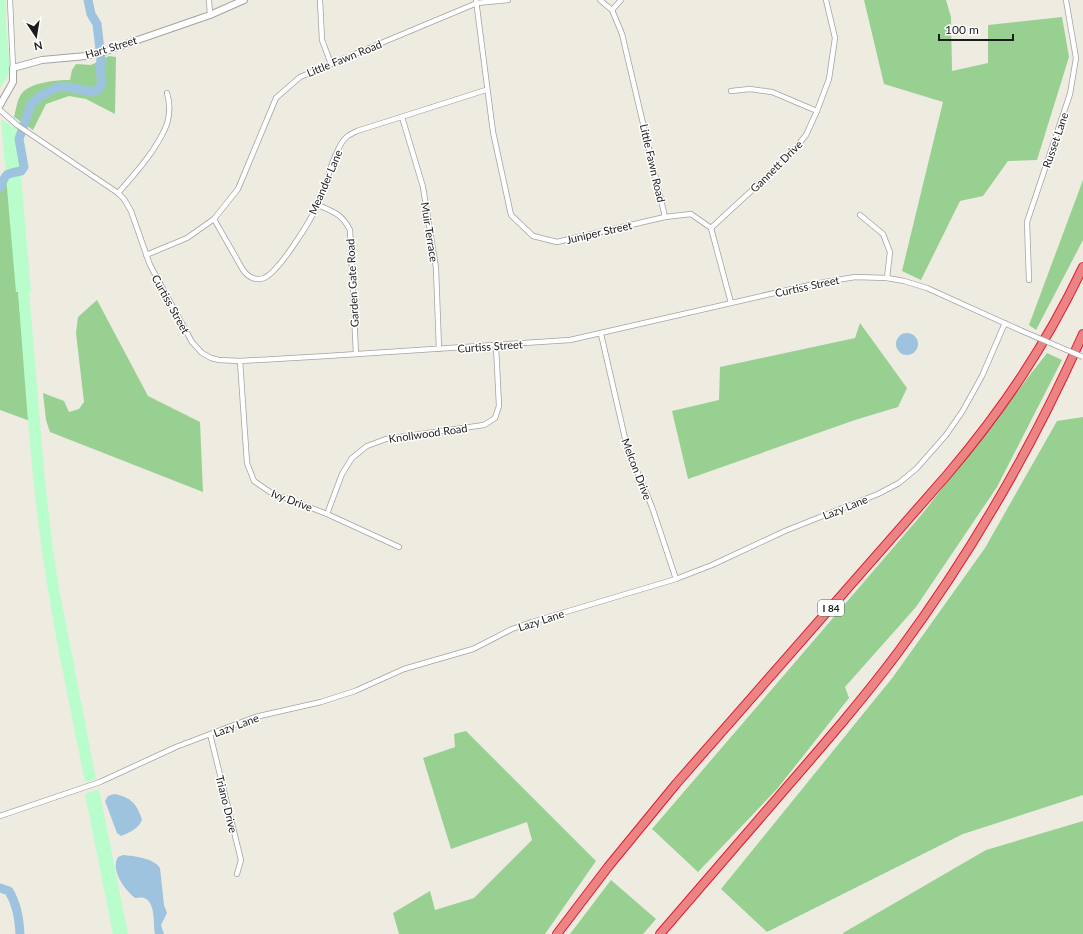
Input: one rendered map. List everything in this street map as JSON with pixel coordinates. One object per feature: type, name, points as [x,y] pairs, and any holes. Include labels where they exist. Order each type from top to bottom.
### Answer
[{"type":"highway","name":"I 84","points":[[557,934],[612,861],[676,784],[947,475],[982,433],[1032,361],[1059,315],[1083,267]]},
{"type":"highway","points":[[660,934],[848,715],[914,630],[974,541],[1015,471],[1049,406],[1083,334]]},
{"type":"street","points":[[0,105],[13,82],[10,0]]},
{"type":"street","points":[[210,0],[210,15]]},
{"type":"street","name":"Hart Street","points":[[13,68],[42,60],[73,58],[106,51],[210,15],[244,0]]},
{"type":"street","points":[[320,0],[322,40],[332,64]]},
{"type":"street","name":"Little Fawn Road","points":[[146,255],[187,238],[214,219],[238,189],[276,98],[300,77],[476,1],[508,0]]},
{"type":"street","name":"Little Fawn Road","points":[[600,0],[612,10],[622,34],[665,217]]},
{"type":"street","points":[[612,10],[621,0]]},
{"type":"street","name":"Gannett Drive","points":[[711,228],[789,156],[806,135],[829,79],[835,38],[826,0]]},
{"type":"street","name":"Russet Lane","points":[[1029,280],[1027,222],[1070,94],[1076,58],[1066,0]]},
{"type":"street","name":"Juniper Street","points":[[476,1],[486,90],[493,132],[511,215],[533,236],[557,242],[665,217],[691,214],[711,228]]},
{"type":"street","points":[[731,91],[750,89],[772,92],[817,111]]},
{"type":"street","name":"Meander Lane","points":[[214,219],[247,275],[254,279],[263,278],[269,275],[296,243],[318,205],[338,150],[346,136],[357,131],[486,90]]},
{"type":"street","points":[[118,193],[148,156],[167,123],[170,108],[167,93]]},
{"type":"street","name":"Curtiss Street","points":[[0,110],[17,125],[118,193],[124,199],[131,211],[146,255],[156,278],[180,322],[197,348],[202,353],[215,359],[240,361],[496,346],[570,340],[840,279],[862,277],[887,278],[916,284],[1083,357]]},
{"type":"street","name":"Muir Terrace","points":[[402,117],[423,187],[436,268],[440,349]]},
{"type":"street","name":"Garden Gate Road","points":[[318,205],[338,214],[346,221],[350,230],[356,354]]},
{"type":"street","points":[[860,215],[883,234],[890,252],[887,278]]},
{"type":"street","points":[[711,228],[731,303]]},
{"type":"street","name":"Lazy Lane","points":[[0,816],[100,782],[176,747],[255,717],[321,702],[355,691],[404,669],[473,649],[512,629],[532,622],[676,579],[712,565],[785,531],[878,494],[899,483],[921,463],[946,435],[966,406],[982,376],[1005,324]]},
{"type":"street","name":"Melcon Drive","points":[[601,334],[627,447],[652,507],[676,579]]},
{"type":"street","name":"Knollwood Road","points":[[327,514],[342,474],[352,458],[367,446],[386,439],[484,425],[495,418],[499,406],[496,346]]},
{"type":"street","name":"Ivy Drive","points":[[240,361],[247,463],[254,481],[270,492],[327,514],[399,547]]},
{"type":"street","name":"Triano Drive","points":[[210,734],[241,860],[236,874]]},
{"type":"green space","points":[[0,0],[6,0],[6,22],[10,72],[0,88]]},
{"type":"green space","points":[[864,0],[946,0],[951,17],[952,71],[988,63],[988,25],[1062,17],[1069,57],[1037,160],[1008,161],[983,196],[960,201],[921,280],[902,271],[943,102],[884,84]]},
{"type":"green space","points":[[109,56],[116,57],[115,114],[86,99],[69,96],[46,104],[33,130],[14,117],[19,98],[26,89],[44,82],[70,80],[72,70],[76,64],[91,65]]},
{"type":"green space","points":[[1,119],[17,129],[45,482],[53,549],[58,583],[96,779],[85,782],[51,609],[42,551],[34,486],[18,292],[16,292]]},
{"type":"green space","points":[[1083,180],[1083,240],[1036,330],[1029,325]]},
{"type":"green space","points":[[8,182],[30,421],[0,410],[0,183]]},
{"type":"green space","points":[[97,300],[148,396],[200,422],[203,492],[50,432],[46,420],[43,393],[64,401],[69,412],[79,409],[84,402],[76,333],[78,317]]},
{"type":"green space","points":[[860,323],[907,388],[898,407],[855,420],[688,479],[672,411],[719,400],[720,367],[855,338]]},
{"type":"green space","points":[[1047,353],[1062,360],[997,487],[916,607],[845,687],[849,698],[777,789],[698,872],[652,829],[923,513]]},
{"type":"green space","points":[[1083,417],[1083,795],[963,834],[767,932],[721,889],[893,677],[985,548],[1057,421]]},
{"type":"green space","points":[[466,731],[596,861],[545,934],[399,934],[393,913],[430,891],[435,910],[474,898],[532,840],[527,822],[451,849],[423,758],[455,747],[454,734]]},
{"type":"green space","points":[[99,789],[128,934],[113,934],[85,794]]},
{"type":"green space","points":[[1083,821],[1083,934],[843,934],[986,850]]},
{"type":"green space","points":[[611,880],[656,919],[643,934],[570,934]]},
{"type":"water","points":[[907,333],[915,336],[918,344],[915,352],[907,355],[899,352],[896,344],[899,336]]},
{"type":"water","points":[[114,794],[129,799],[138,810],[142,820],[136,828],[121,836],[117,833],[105,801],[108,796]]},
{"type":"water","points":[[123,855],[149,860],[160,868],[164,905],[167,913],[161,925],[164,934],[155,934],[152,909],[148,900],[143,898],[135,898],[123,885],[117,874],[116,862],[118,857]]},
{"type":"waterway","points":[[0,188],[7,175],[21,171],[24,167],[19,139],[31,104],[40,96],[58,87],[68,87],[92,92],[99,89],[102,82],[97,24],[91,14],[88,0]]},
{"type":"waterway","points":[[0,888],[9,891],[12,896],[17,912],[20,934]]}]
